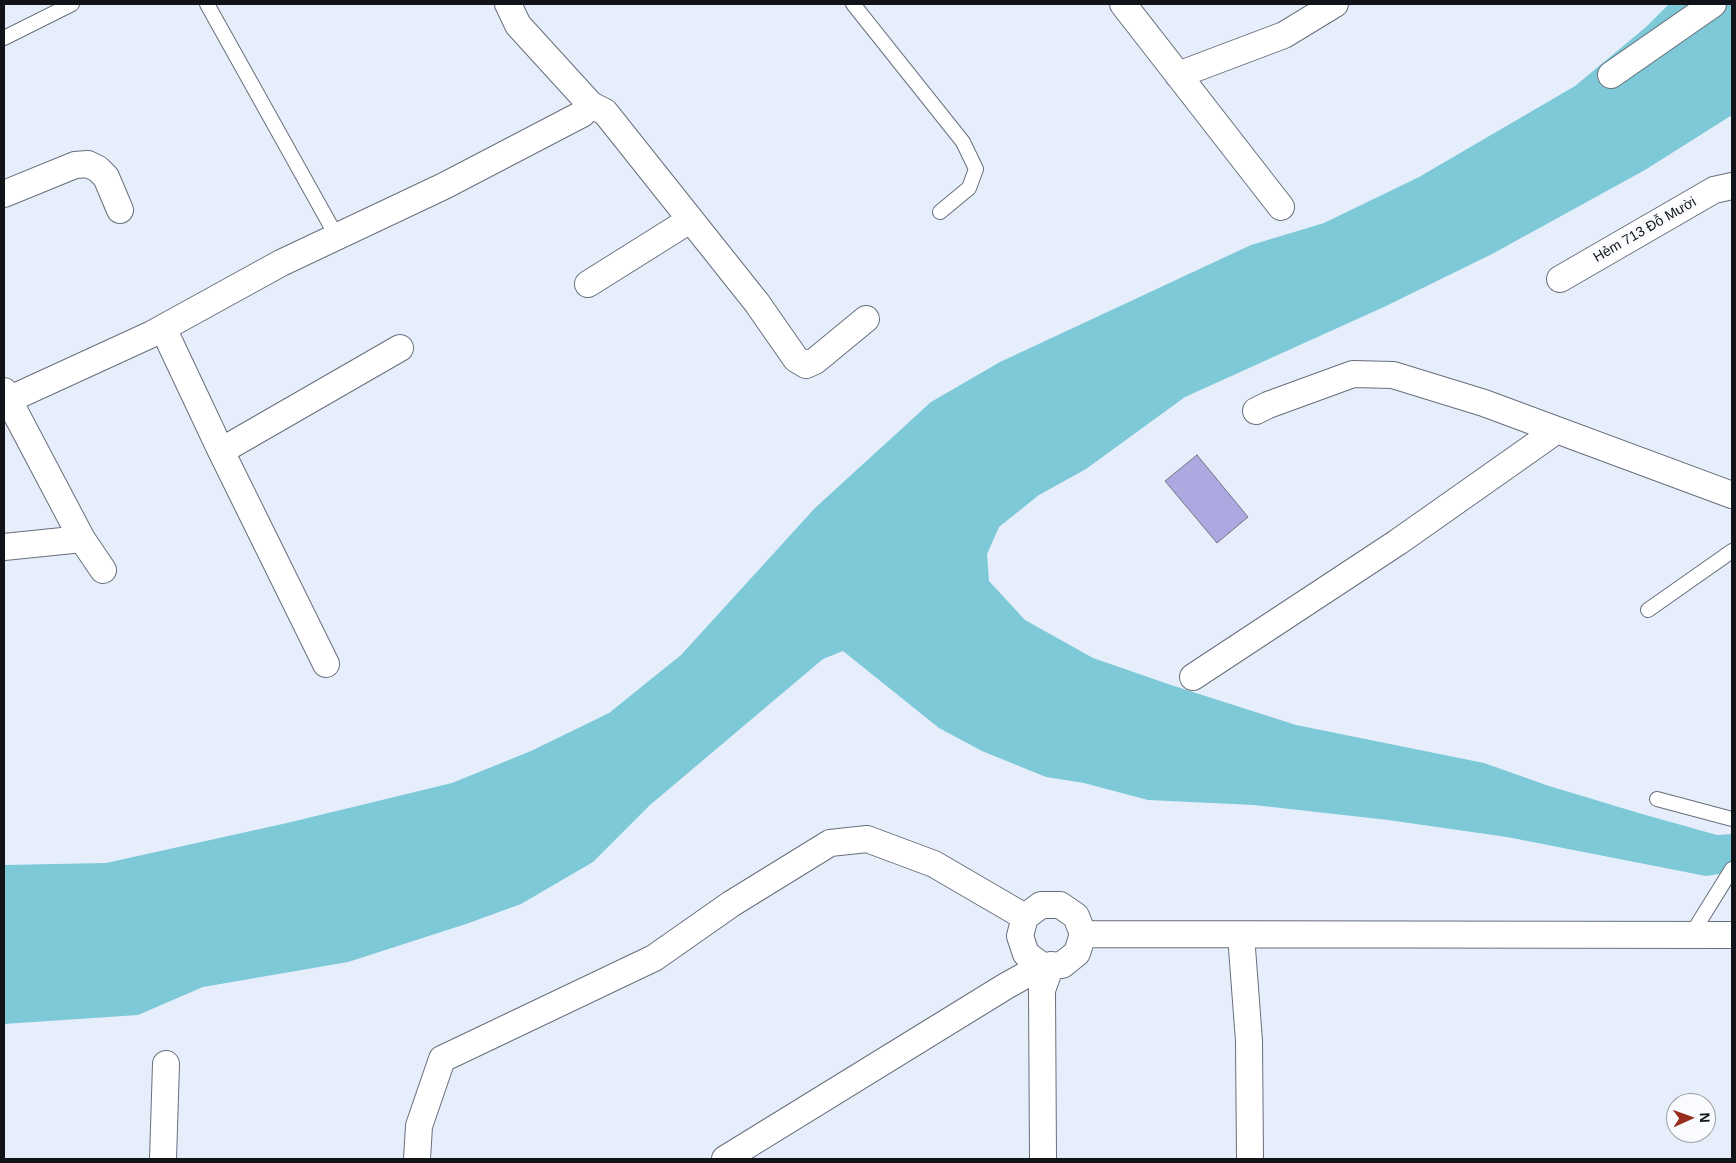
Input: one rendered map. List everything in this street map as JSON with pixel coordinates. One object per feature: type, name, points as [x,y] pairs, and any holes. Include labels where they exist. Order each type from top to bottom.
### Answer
[{"type":"street","points":[[508,4],[518,25],[591,105],[605,112],[757,303],[796,359],[806,365],[815,361],[866,319]]},
{"type":"street","points":[[1123,4],[1280,207]]},
{"type":"street","points":[[1178,75],[1284,35],[1335,4]]},
{"type":"street","points":[[1612,75],[1713,4]]},
{"type":"street","points":[[103,570],[82,539],[6,395],[163,328],[281,263],[444,186],[582,114],[591,105]]},
{"type":"street","points":[[4,194],[75,165],[88,164],[98,169],[106,177],[120,210]]},
{"type":"street","name":"Hẻm 713 Đỗ Mười","points":[[1560,279],[1714,190],[1732,186]]},
{"type":"street","points":[[588,284],[690,220]]},
{"type":"street","points":[[163,328],[221,451],[326,664]]},
{"type":"street","points":[[221,451],[400,348]]},
{"type":"street","points":[[1256,411],[1268,404],[1353,374],[1393,375],[1484,403],[1732,492]]},
{"type":"street","points":[[1193,677],[1390,547],[1557,430]]},
{"type":"street","points":[[4,547],[82,539]]},
{"type":"street","points":[[417,1159],[419,1126],[442,1058],[654,958],[731,904],[830,844],[867,839],[934,864],[1025,917]]},
{"type":"street","points":[[725,1159],[1006,986],[1046,966],[1062,965],[1077,953],[1083,934],[1076,916],[1060,905],[1041,905],[1025,917],[1020,936],[1026,954],[1046,966]]},
{"type":"street","points":[[1083,934],[1732,935]]},
{"type":"street","points":[[1241,934],[1249,1041],[1250,1159]]},
{"type":"street","points":[[1043,1159],[1042,990],[1046,966]]},
{"type":"street","points":[[163,1159],[166,1064]]},
{"type":"lane","points":[[4,38],[72,4]]},
{"type":"lane","points":[[207,4],[337,237]]},
{"type":"lane","points":[[852,4],[963,142],[976,169],[969,188],[940,212]]},
{"type":"lane","points":[[1648,610],[1732,551]]},
{"type":"lane","points":[[1657,799],[1732,819]]},
{"type":"lane","points":[[1691,935],[1729,873]]},
{"type":"water","points":[[1669,4],[1732,4],[1732,115],[1645,170],[1492,254],[1386,306],[1185,397],[1086,469],[1039,495],[999,527],[987,554],[989,581],[1025,620],[1093,658],[1296,725],[1484,763],[1549,786],[1642,814],[1717,835],[1732,834],[1732,872],[1706,876],[1507,837],[1388,820],[1254,805],[1148,800],[1084,783],[1046,777],[982,751],[939,728],[843,651],[823,659],[650,805],[593,862],[521,904],[348,962],[203,987],[138,1015],[4,1024],[4,865],[106,863],[287,823],[452,783],[531,751],[609,713],[681,655],[815,508],[931,402],[1000,362],[1251,245],[1324,223],[1419,177],[1575,86],[1646,27]]},
{"type":"building","points":[[1197,455],[1248,517],[1217,543],[1165,481]]}]
